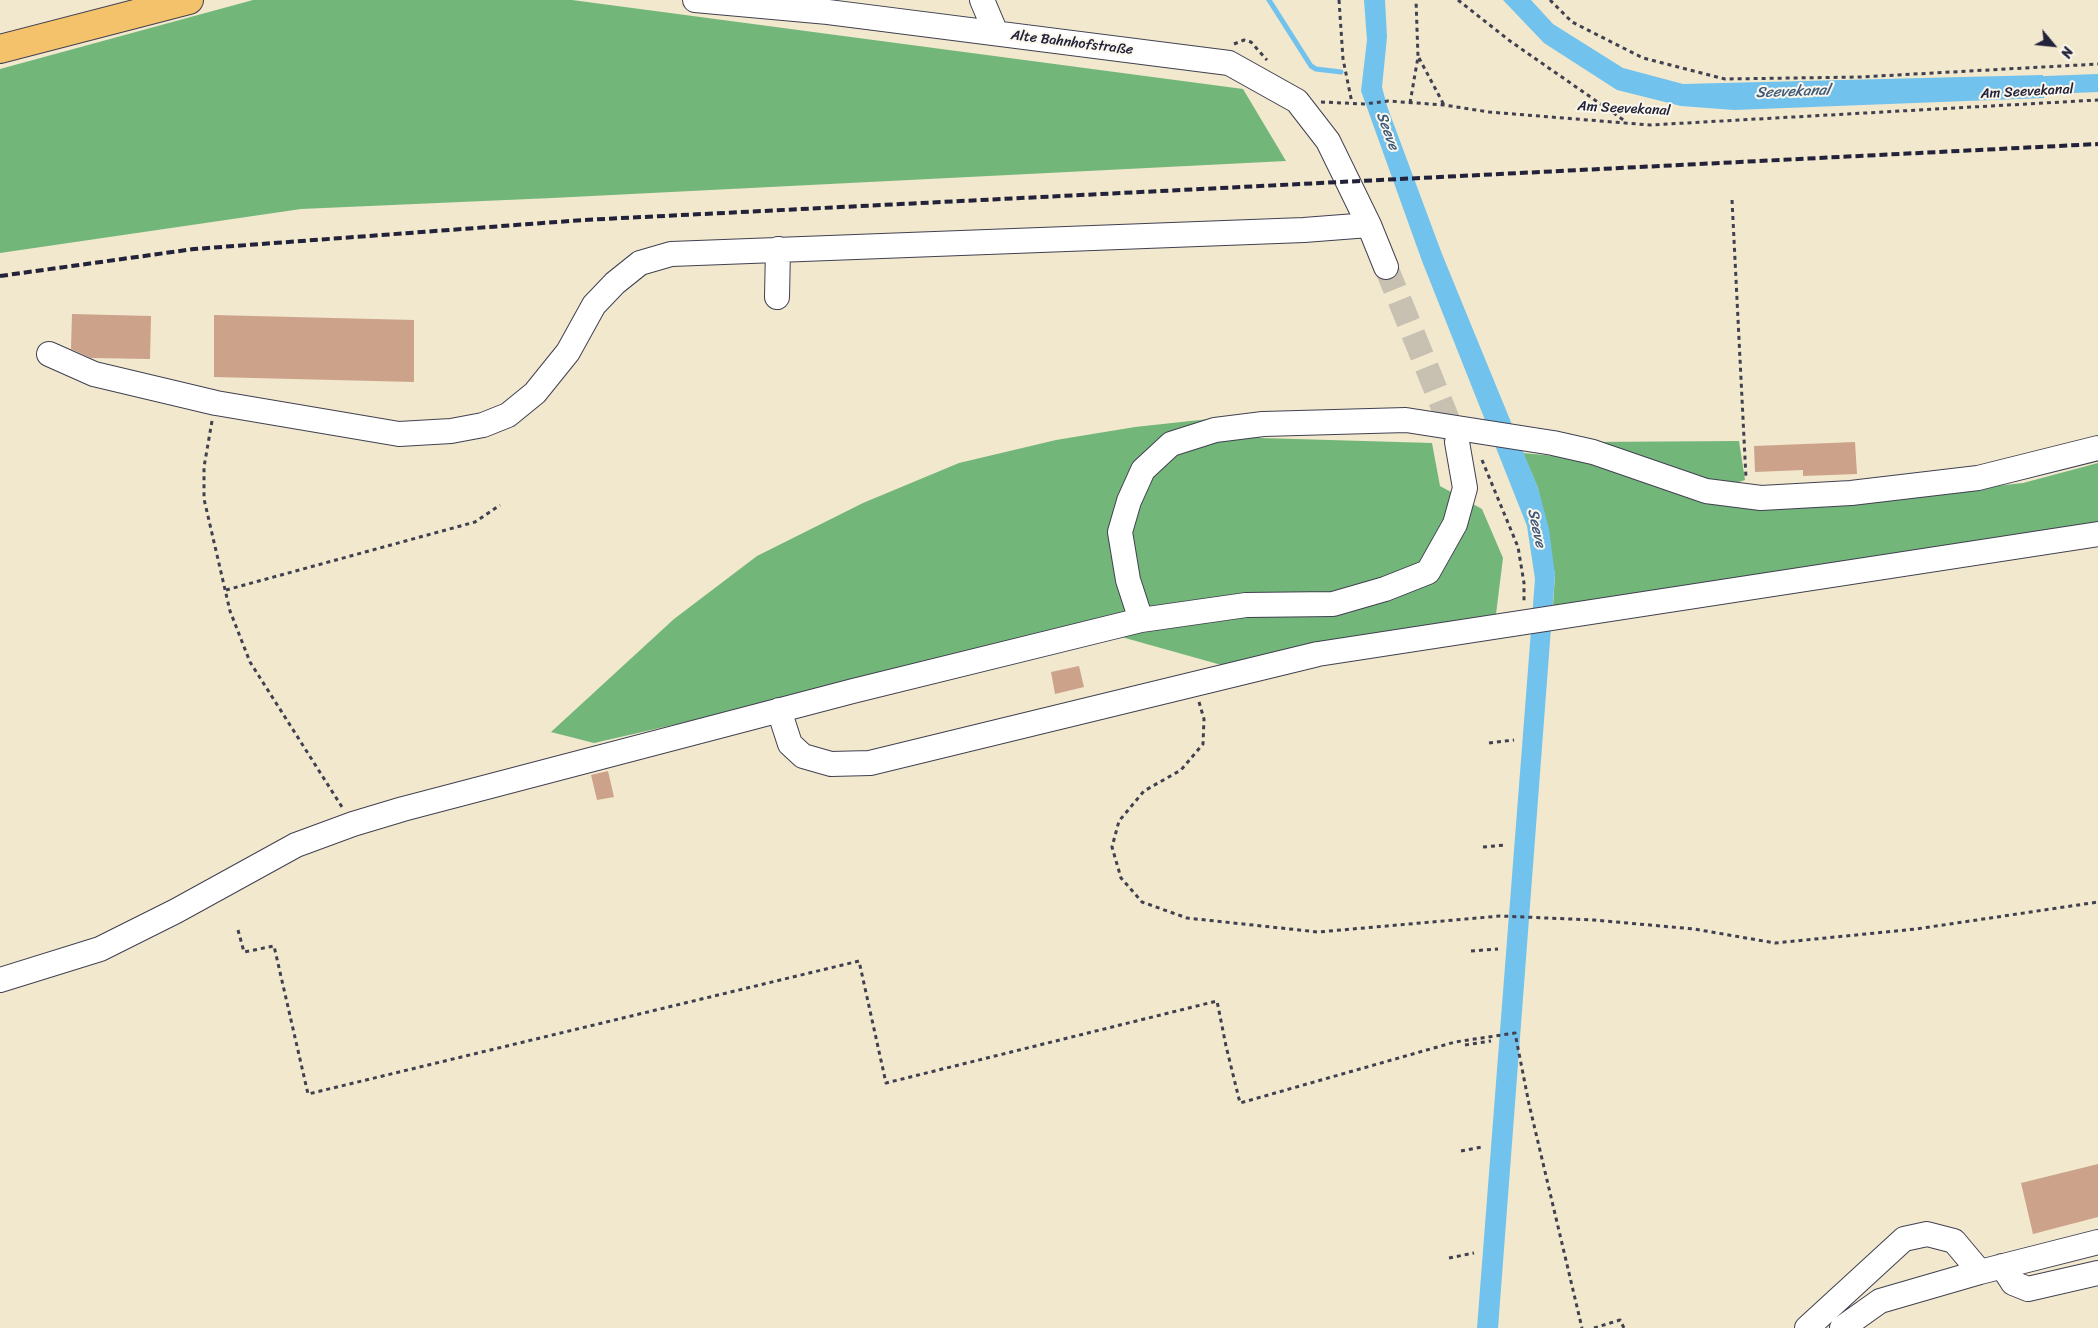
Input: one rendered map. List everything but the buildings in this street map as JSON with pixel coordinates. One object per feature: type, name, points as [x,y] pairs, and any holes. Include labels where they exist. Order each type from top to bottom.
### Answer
[{"type":"main road","points":[[0,49],[189,0]]},
{"type":"street","name":"Alte Bahnhofstraße","points":[[695,0],[828,12],[1229,63],[1297,101],[1328,141],[1369,225],[1386,267]]},
{"type":"street","points":[[982,0],[996,33]]},
{"type":"street","points":[[49,354],[94,374],[216,403],[399,434],[451,431],[483,425],[508,415],[535,393],[568,352],[594,305],[615,283],[640,263],[671,254],[1304,230],[1369,225]]},
{"type":"street","points":[[777,297],[778,250]]},
{"type":"street","points":[[1141,620],[1128,580],[1120,532],[1129,501],[1143,470],[1171,444],[1215,430],[1263,424],[1406,420],[1553,443],[1593,452],[1706,491],[1761,498],[1851,493],[1978,478],[2098,448]]},
{"type":"street","points":[[0,980],[100,949],[176,911],[296,845],[353,824],[456,794],[780,710],[1141,620],[1246,605],[1333,604],[1385,589],[1428,572],[1456,524],[1465,488],[1457,442]]},
{"type":"street","points":[[780,710],[790,744],[803,756],[831,764],[870,763],[1318,654],[2098,534]]},
{"type":"street","points":[[1807,1328],[1904,1239],[1927,1234],[1954,1241],[2013,1283],[2028,1288],[2098,1273]]},
{"type":"street","points":[[1842,1328],[1880,1301],[1991,1269],[2098,1242]]},
{"type":"path","points":[[1339,0],[1342,58],[1352,103]]},
{"type":"path","points":[[1410,103],[1418,57],[1416,0]]},
{"type":"path","points":[[1458,0],[1510,42],[1626,121]]},
{"type":"path","points":[[1550,0],[1572,22],[1644,58],[1726,79],[1860,77],[2098,64]]},
{"type":"path","points":[[1418,57],[1444,105]]},
{"type":"path","name":"Am Seevekanal","points":[[1364,104],[1388,101],[1444,105],[1489,112],[1650,124],[2098,100]]},
{"type":"path","points":[[1732,200],[1746,496]]},
{"type":"path","points":[[216,403],[208,435],[204,467],[204,499],[230,611],[250,662],[353,824]]},
{"type":"path","points":[[1478,452],[1518,547],[1524,583],[1524,610]]},
{"type":"path","points":[[226,590],[474,522],[500,505]]},
{"type":"path","points":[[1194,684],[1204,719],[1203,744],[1181,770],[1144,791],[1119,820],[1112,847],[1121,878],[1142,902],[1187,918],[1318,932],[1500,916],[1594,920],[1694,929],[1775,943],[1916,929],[2098,902]]},
{"type":"path","points":[[1489,743],[1514,740]]},
{"type":"path","points":[[1482,847],[1506,844]]},
{"type":"path","points":[[238,930],[244,952],[274,946],[308,1094],[859,960],[886,1083],[1218,1001],[1226,1046],[1240,1103],[1455,1042],[1515,1033],[1529,1104],[1582,1328]]},
{"type":"path","points":[[1471,951],[1498,949]]},
{"type":"path","points":[[1466,1045],[1490,1041]]},
{"type":"path","points":[[1461,1151],[1482,1146]]},
{"type":"path","points":[[1449,1258],[1474,1253]]},
{"type":"path","points":[[1594,1328],[1620,1320],[1624,1328]]},
{"type":"green space","points":[[253,0],[572,0],[1243,89],[1286,161],[301,209],[0,253],[0,69]]},
{"type":"green space","points":[[1209,419],[1261,438],[1432,443],[1440,486],[1482,509],[1503,558],[1496,614],[1324,644],[1225,666],[1093,629],[594,743],[551,732],[674,619],[757,556],[863,503],[959,463],[1056,440],[1135,427]]},
{"type":"green space","points":[[1739,441],[1745,480],[1723,487],[1585,442]]},
{"type":"green space","points":[[1523,453],[1598,460],[1812,506],[2023,483],[2098,463],[2098,526],[1553,606],[1555,575],[1538,488]]},
{"type":"water","name":"Seeve","points":[[1364,0],[1385,0],[1387,37],[1382,87],[1387,106],[1442,254],[1538,488],[1549,529],[1555,575],[1498,1328],[1477,1328],[1535,579],[1527,526],[1422,261],[1361,91],[1367,40]]},
{"type":"water","points":[[1503,0],[1531,0],[1553,24],[1623,68],[1683,84],[2043,75],[2044,98],[1734,110],[1681,106],[1617,90],[1544,43]]},
{"type":"waterway","points":[[1269,0],[1311,66],[1316,69],[1341,72]]},
{"type":"waterway","name":"Seevekanal","points":[[2020,86],[2098,83]]},
{"type":"tunnel","points":[[1386,267],[1457,442]]},
{"type":"railway","points":[[0,276],[194,249],[583,220],[2098,144]]}]
